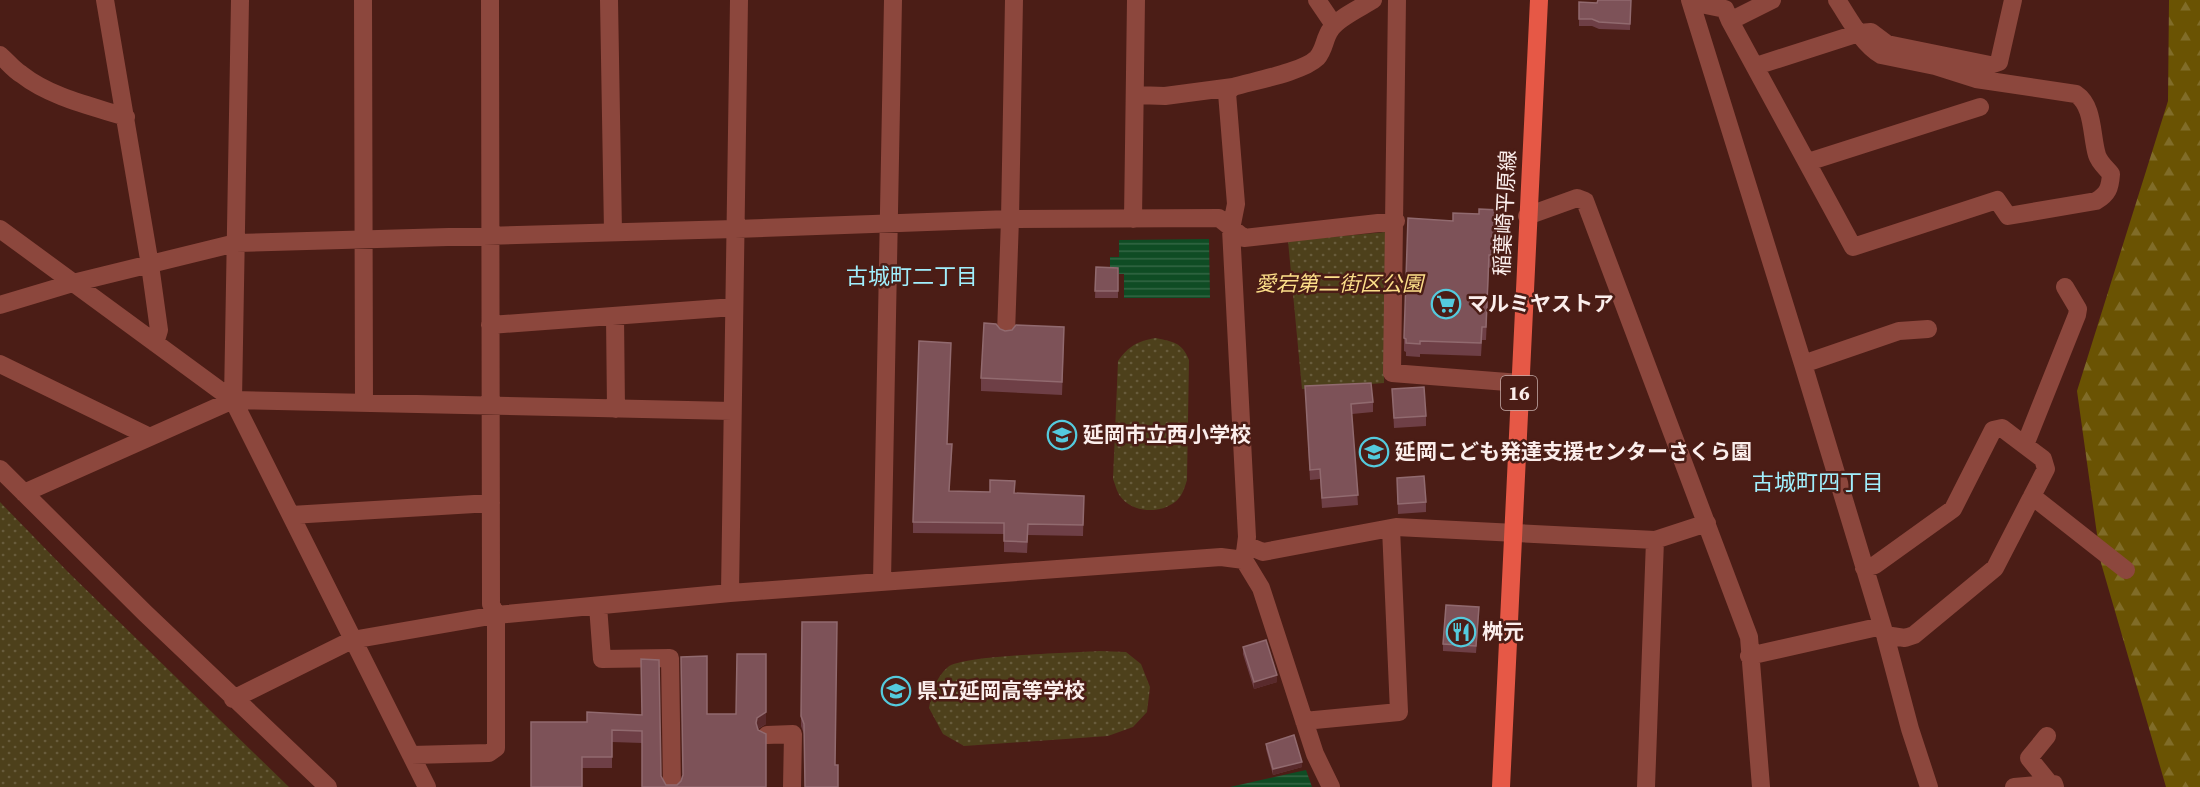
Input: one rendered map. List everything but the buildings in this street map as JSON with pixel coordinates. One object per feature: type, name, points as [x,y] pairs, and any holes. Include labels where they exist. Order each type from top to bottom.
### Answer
[{"type":"main road","name":"稲葉崎平原線","points":[[1501,787],[1539,0]]},
{"type":"street","points":[[105,0],[150,265],[159,330],[155,343]]},
{"type":"street","points":[[233,400],[240,0]]},
{"type":"street","points":[[363,0],[364,403]]},
{"type":"street","points":[[411,755],[489,753],[496,747],[496,615],[491,604],[490,0]]},
{"type":"street","points":[[609,0],[613,232]]},
{"type":"street","points":[[730,593],[739,0]]},
{"type":"street","points":[[882,581],[893,0]]},
{"type":"street","points":[[1006,333],[1014,0]]},
{"type":"street","points":[[1133,219],[1136,0]]},
{"type":"street","points":[[1317,0],[1334,25]]},
{"type":"street","points":[[1135,95],[1166,96],[1233,87],[1303,67],[1316,59],[1325,46],[1329,31],[1334,25],[1373,0]]},
{"type":"street","points":[[1397,0],[1396,221],[1392,374],[1520,383]]},
{"type":"street","points":[[1730,21],[1773,0]]},
{"type":"street","points":[[1690,1],[1725,9],[1853,247],[1997,200],[2007,216],[2096,201],[2106,195],[2110,186],[2111,174],[2098,157],[2092,126],[2083,99],[2076,94],[1976,79],[1935,66],[1881,55],[1874,51],[1859,33],[1837,0]]},
{"type":"street","points":[[1756,66],[1859,33],[1871,32],[1887,44],[1990,65],[1999,62],[2013,0]]},
{"type":"street","points":[[1690,1],[1803,364],[1929,787]]},
{"type":"street","points":[[0,55],[21,75],[48,90],[126,117]]},
{"type":"street","points":[[1233,87],[1227,93],[1236,204],[1232,229],[1247,537],[1245,553],[1261,588],[1315,754],[1331,787]]},
{"type":"street","points":[[1808,162],[1980,107]]},
{"type":"street","points":[[1527,216],[1577,198],[1585,201],[1749,637],[1761,787]]},
{"type":"street","points":[[0,304],[73,283],[236,243],[735,230],[1010,219],[1219,218],[1244,238],[1396,221]]},
{"type":"street","points":[[0,229],[233,400],[427,787]]},
{"type":"street","points":[[2025,445],[2077,315],[2078,309],[2066,287]]},
{"type":"street","points":[[490,326],[734,307]]},
{"type":"street","points":[[615,316],[616,409]]},
{"type":"street","points":[[1803,364],[1899,331],[1928,329]]},
{"type":"street","points":[[0,364],[150,437]]},
{"type":"street","points":[[24,493],[233,400],[732,411]]},
{"type":"street","points":[[1749,656],[1883,631],[1905,638],[1914,635],[1995,568],[2046,469],[2043,459],[2002,428],[1993,430],[1953,509],[1875,565],[1864,568]]},
{"type":"street","points":[[0,469],[233,699],[328,787]]},
{"type":"street","points":[[2032,496],[2126,570]]},
{"type":"street","points":[[291,515],[491,503]]},
{"type":"street","points":[[233,699],[352,640],[496,615],[730,593],[1263,552],[1391,528],[1655,540],[1707,524]]},
{"type":"street","points":[[1304,721],[1399,712],[1391,528]]},
{"type":"street","points":[[1646,787],[1655,540]]},
{"type":"street","points":[[598,606],[602,659],[670,658],[672,787]]},
{"type":"street","points":[[767,735],[792,734],[792,787]]},
{"type":"street","points":[[2047,736],[2029,758],[2052,785]]},
{"type":"street","points":[[2014,787],[2052,785]]},
{"type":"green space","points":[[2169,0],[2200,0],[2200,787],[2166,787],[2101,563],[2077,391],[2168,101]]},
{"type":"green space","name":"愛宕第二街区公園","points":[[1386,232],[1384,383],[1302,389],[1288,241]]},
{"type":"green space","points":[[1156,338],[1180,346],[1189,360],[1187,480],[1178,500],[1166,507],[1145,510],[1125,501],[1119,494],[1113,479],[1118,361],[1134,345]]},
{"type":"green space","points":[[0,502],[68,572],[289,787],[0,787]]},
{"type":"green space","points":[[1099,651],[1126,652],[1141,664],[1150,687],[1147,712],[1133,727],[1108,736],[964,746],[943,734],[929,708],[940,676],[948,667],[958,663],[996,657]]},
{"type":"shaded area","points":[[1209,239],[1210,298],[1124,298],[1124,274],[1119,274],[1119,270],[1110,270],[1110,257],[1119,257],[1119,240]]},
{"type":"shaded area","points":[[1306,770],[1312,787],[1230,787]]},
{"type":"place","name":"マルミヤストア","points":[[1446,304]]},
{"type":"place","name":"延岡市立西小学校","points":[[1062,435]]},
{"type":"place","name":"延岡こども発達支援センターさくら園","points":[[1374,452]]},
{"type":"place","name":"桝元","points":[[1461,632]]},
{"type":"place","name":"県立延岡高等学校","points":[[896,691]]},
{"type":"district","name":"古城町二丁目","points":[[912,276]]},
{"type":"district","name":"古城町四丁目","points":[[1818,482]]}]
